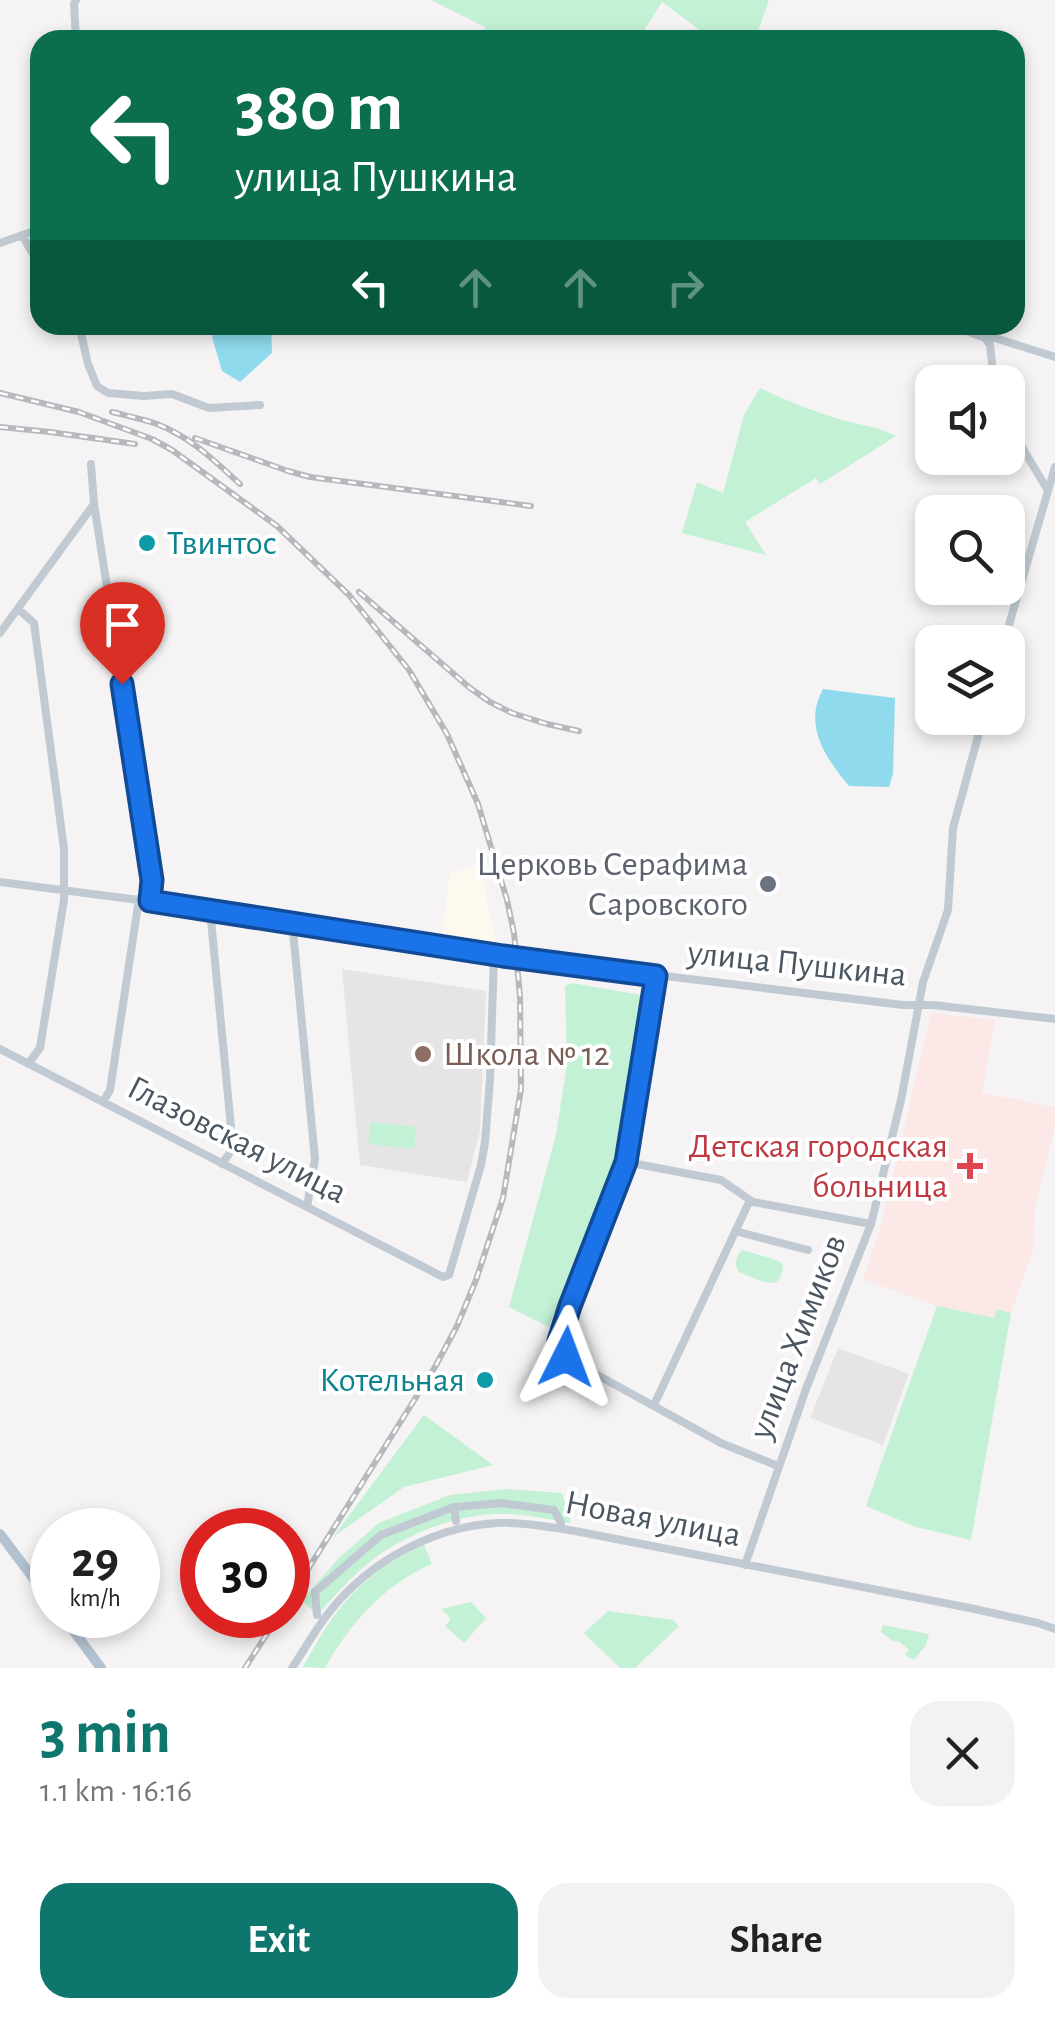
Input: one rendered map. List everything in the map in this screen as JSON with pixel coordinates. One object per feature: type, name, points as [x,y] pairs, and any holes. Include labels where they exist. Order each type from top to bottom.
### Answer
[{"type":"main road","points":[[0,1534],[30,1574]]},
{"type":"main road","points":[[79,1638],[102,1668]]},
{"type":"street","points":[[75,30],[76,0]]},
{"type":"street","points":[[0,243],[30,233]]},
{"type":"street","points":[[22,236],[30,249]]},
{"type":"street","points":[[81,335],[97,386],[108,393],[172,394],[210,408],[260,406]]},
{"type":"street","points":[[977,335],[1055,357]]},
{"type":"street","points":[[985,338],[992,365]]},
{"type":"street","points":[[1025,452],[1047,489]]},
{"type":"street","points":[[91,464],[152,880],[150,901]]},
{"type":"street","points":[[1009,625],[1055,467]]},
{"type":"street","points":[[0,633],[94,504]]},
{"type":"street","points":[[18,609],[34,623],[64,849],[64,900],[40,1048],[28,1064]]},
{"type":"street","name":"улица Химиков","points":[[745,1564],[778,1466],[871,1224],[901,1100],[922,982],[948,910],[954,828],[978,735]]},
{"type":"street","points":[[0,882],[208,909],[498,956]]},
{"type":"street","points":[[103,1102],[110,1090],[139,899]]},
{"type":"street","points":[[208,909],[233,1148],[222,1164]]},
{"type":"street","points":[[290,922],[315,1158],[308,1207]]},
{"type":"street","name":"улица Пушкина","points":[[498,956],[1055,1018]]},
{"type":"street","name":"Глазовская улица","points":[[0,1049],[443,1277],[450,1275],[483,1154],[498,956]]},
{"type":"street","points":[[656,976],[626,1162],[559,1341],[566,1357],[580,1366],[721,1443],[778,1466]]},
{"type":"street","points":[[626,1162],[721,1180],[750,1200],[871,1224]]},
{"type":"street","points":[[654,1405],[750,1200]]},
{"type":"street","points":[[735,1232],[808,1250]]},
{"type":"street","points":[[316,1615],[315,1592],[381,1536],[454,1507],[501,1503],[554,1510],[561,1523]]},
{"type":"street","points":[[454,1507],[456,1521]]},
{"type":"street","name":"Новая улица","points":[[292,1668],[330,1610],[364,1576],[407,1549],[443,1534],[494,1523],[538,1525],[745,1564],[1014,1617],[1055,1630]]},
{"type":"shaded area","points":[[479,864],[497,944],[442,935],[450,873]]},
{"type":"shaded area","points":[[342,969],[486,991],[480,1131],[467,1182],[360,1165]]},
{"type":"shaded area","name":"Детская городская больница","points":[[931,1013],[995,1020],[982,1093],[1055,1107],[1055,1126],[1035,1207],[1034,1247],[1011,1313],[998,1310],[995,1319],[937,1306],[863,1279],[881,1227]]},
{"type":"shaded area","points":[[838,1348],[909,1374],[883,1445],[810,1418]]},
{"type":"green space","points":[[431,0],[769,0],[758,30],[700,30],[662,2],[644,30],[485,30]]},
{"type":"green space","points":[[760,388],[821,413],[896,436],[820,484],[816,478],[745,522],[766,555],[682,533],[697,482],[723,493],[744,415]]},
{"type":"green space","points":[[572,983],[647,996],[619,1157],[549,1327],[509,1307],[556,1135],[567,1064],[565,986]]},
{"type":"green space","points":[[371,1122],[416,1127],[414,1149],[368,1144]]},
{"type":"green space","points":[[743,1250],[779,1261],[783,1265],[778,1280],[768,1283],[739,1272],[735,1264]]},
{"type":"green space","points":[[937,1306],[994,1318],[997,1309],[1011,1313],[971,1540],[916,1527],[866,1506]]},
{"type":"green space","points":[[424,1415],[493,1465],[404,1487],[333,1537]]},
{"type":"green space","points":[[506,1489],[562,1493],[571,1523],[509,1514],[448,1522],[380,1554],[317,1615],[310,1608],[310,1591],[339,1558],[379,1523],[450,1495]]},
{"type":"green space","points":[[424,1545],[432,1564],[399,1582],[370,1607],[325,1668],[303,1667],[327,1626],[358,1588],[394,1560]]},
{"type":"green space","points":[[471,1602],[486,1618],[464,1643],[445,1626],[451,1619],[441,1609]]},
{"type":"green space","points":[[608,1611],[673,1620],[679,1626],[635,1668],[620,1668],[584,1633]]},
{"type":"green space","points":[[883,1625],[929,1634],[926,1645],[914,1660],[905,1655],[909,1650],[881,1632]]},
{"type":"water","points":[[271,335],[272,353],[240,382],[222,371],[212,337]]},
{"type":"water","points":[[823,689],[895,698],[893,774],[889,787],[849,786],[832,764],[816,728],[817,703]]},
{"type":"railway","points":[[0,393],[79,412],[172,450],[277,526],[349,595],[409,670],[447,734],[478,804],[507,900],[520,996],[521,1089],[503,1198],[457,1326],[310,1566]]},
{"type":"railway","points":[[112,412],[182,436],[240,484]]},
{"type":"railway","points":[[0,427],[135,444]]},
{"type":"railway","points":[[195,438],[310,477],[531,506]]},
{"type":"railway","points":[[359,592],[490,702],[512,713],[579,731]]},
{"type":"railway","points":[[245,1668],[264,1638]]},
{"type":"place","name":"Твинтос","points":[[147,543]]},
{"type":"place","name":"Церковь Серафима Саровского","points":[[768,884]]},
{"type":"place","name":"Школа № 12","points":[[423,1054]]},
{"type":"place","name":"Детская городская больница","points":[[970,1166]]},
{"type":"place","name":"Котельная","points":[[485,1380]]},
{"type":"route","points":[[122,684],[152,880],[150,901],[656,976],[626,1162],[559,1341],[566,1357]]}]
